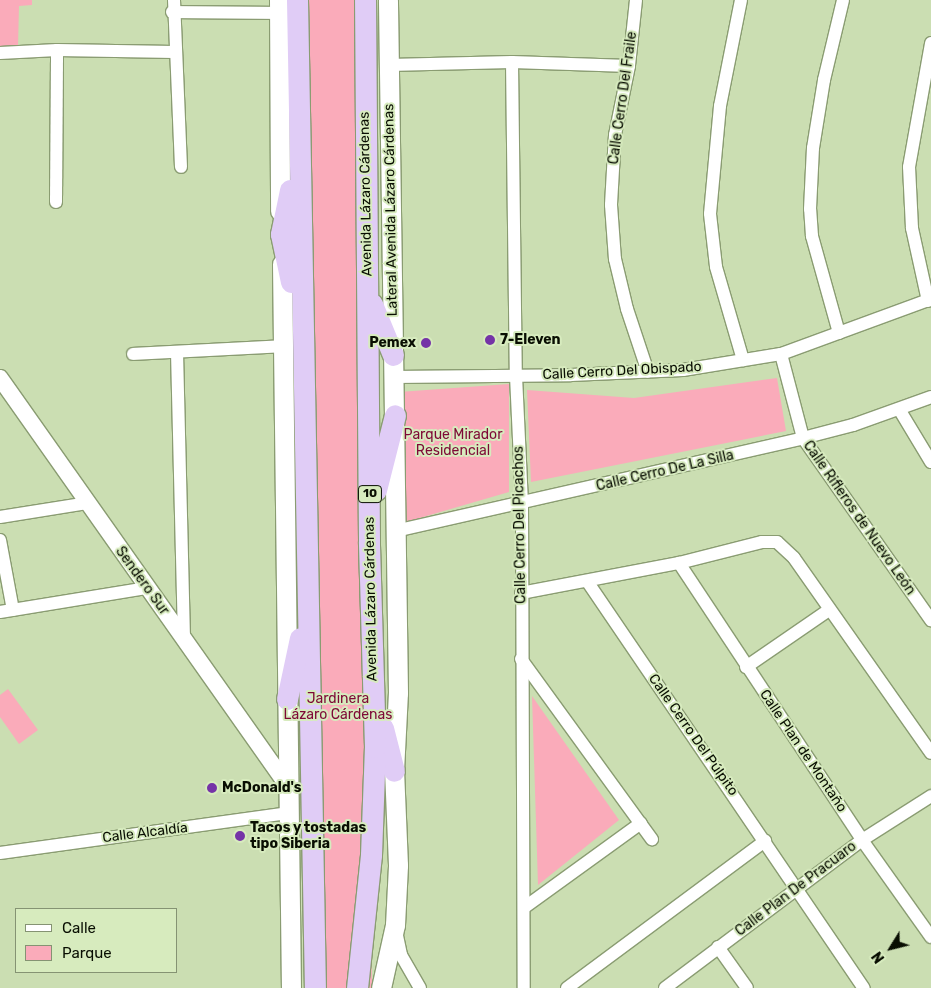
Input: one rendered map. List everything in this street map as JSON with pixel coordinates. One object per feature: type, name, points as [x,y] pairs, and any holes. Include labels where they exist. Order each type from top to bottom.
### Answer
[{"type":"highway","points":[[293,340],[298,158],[297,0]]},
{"type":"highway","name":"Avenida Lázaro Cárdenas","points":[[357,988],[372,828],[375,747],[367,294],[365,0]]},
{"type":"highway","points":[[282,4],[297,30],[298,50]]},
{"type":"highway","points":[[298,158],[281,234],[293,340],[308,604],[315,988]]},
{"type":"highway","points":[[367,294],[393,355]]},
{"type":"highway","points":[[370,502],[380,482],[394,415]]},
{"type":"highway","points":[[287,699],[308,604]]},
{"type":"highway","points":[[373,691],[394,771]]},
{"type":"main road","name":"Lateral Avenida Lázaro Cárdenas","points":[[381,988],[394,925],[398,865],[394,771],[398,693],[394,531],[388,0]]},
{"type":"main road","points":[[281,234],[282,4]]},
{"type":"main road","points":[[291,988],[290,813],[286,783],[293,340]]},
{"type":"street","name":"Calle Cerro Del Fraile","points":[[636,0],[629,66],[615,135],[611,205],[615,259],[626,309],[648,372]]},
{"type":"street","points":[[741,0],[720,106],[711,169],[710,214],[716,267],[743,360]]},
{"type":"street","points":[[838,333],[812,236],[810,209],[813,148],[824,80],[843,0]]},
{"type":"street","points":[[181,167],[173,6],[282,4]]},
{"type":"street","points":[[929,300],[912,228],[909,167],[931,43]]},
{"type":"street","points":[[0,54],[57,50],[174,52]]},
{"type":"street","points":[[56,202],[57,50]]},
{"type":"street","points":[[389,66],[512,62],[629,66]]},
{"type":"street","name":"Calle Cerro Del Picachos","points":[[512,62],[516,376],[522,503],[521,659],[525,907],[524,988]]},
{"type":"street","name":"Calle Cerro Del Obispado","points":[[393,377],[648,372],[743,360],[781,354],[929,300]]},
{"type":"street","points":[[133,354],[178,352],[293,340]]},
{"type":"street","points":[[178,352],[184,638]]},
{"type":"street","name":"Calle Rifleros de Nuevo León","points":[[781,354],[803,438],[931,620]]},
{"type":"street","name":"Sendero Sur","points":[[0,378],[146,588],[184,638],[286,783]]},
{"type":"street","name":"Calle Cerro De La Silla","points":[[394,531],[803,438],[899,409],[931,397]]},
{"type":"street","points":[[899,409],[929,455]]},
{"type":"street","points":[[0,517],[87,502]]},
{"type":"street","points":[[0,540],[6,610],[146,588]]},
{"type":"street","points":[[522,593],[679,563],[770,541],[785,547],[931,753]]},
{"type":"street","name":"Calle Plan de Montaño","points":[[679,563],[862,840],[931,937]]},
{"type":"street","name":"Calle Cerro Del Púlpito","points":[[586,582],[864,988]]},
{"type":"street","points":[[746,667],[830,610]]},
{"type":"street","points":[[521,659],[652,839]]},
{"type":"street","name":"Calle Plan De Pracuaro","points":[[665,988],[862,840],[931,796]]},
{"type":"street","name":"Calle Alcaldía","points":[[0,853],[290,813]]},
{"type":"street","points":[[525,907],[640,822]]},
{"type":"street","points":[[567,988],[765,841]]},
{"type":"street","points":[[394,925],[401,955],[420,988]]},
{"type":"street","points":[[718,947],[747,988]]},
{"type":"green space","points":[[0,0],[32,0],[32,5],[19,6],[18,47],[0,47]]},
{"type":"green space","name":"Jardinera Lázaro Cárdenas","points":[[296,0],[358,0],[372,988],[309,988]]},
{"type":"green space","points":[[777,378],[786,431],[531,482],[527,390],[634,398]]},
{"type":"green space","name":"Parque Mirador Residencial","points":[[509,384],[509,492],[399,524],[399,392]]},
{"type":"green space","points":[[8,689],[38,730],[19,744],[0,717],[0,695]]},
{"type":"green space","points":[[532,696],[619,820],[538,885]]},
{"type":"place","name":"7-Eleven","points":[[490,340]]},
{"type":"place","name":"Pemex","points":[[426,343]]},
{"type":"place","name":"McDonald's","points":[[212,788]]},
{"type":"place","name":"Tacos y tostadas tipo Siberia","points":[[240,836]]}]
